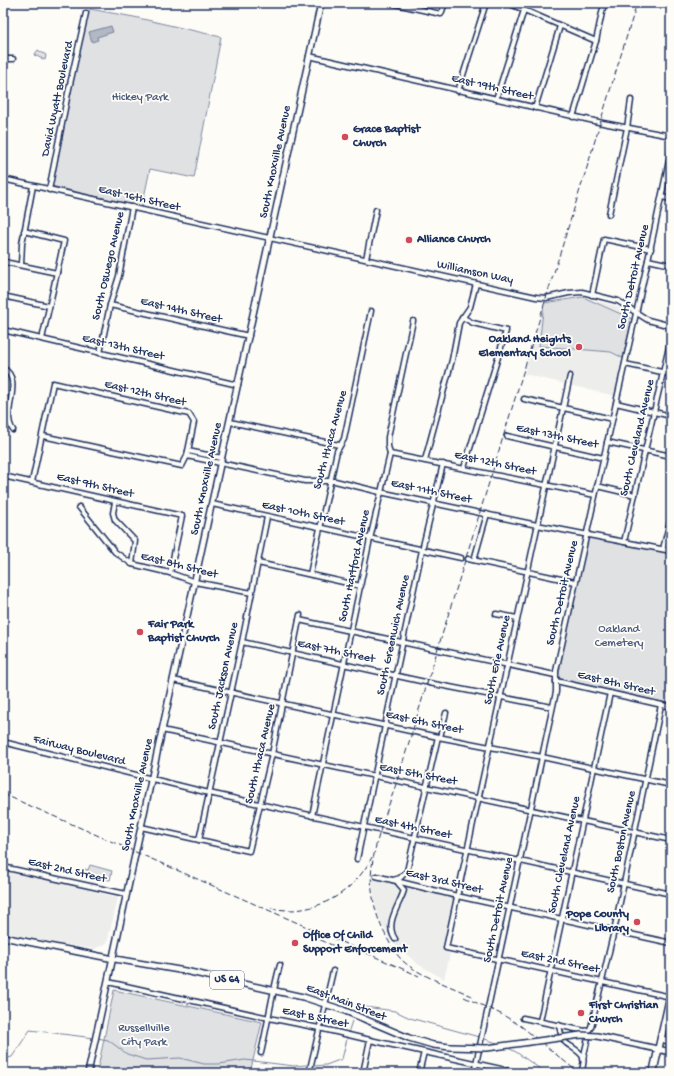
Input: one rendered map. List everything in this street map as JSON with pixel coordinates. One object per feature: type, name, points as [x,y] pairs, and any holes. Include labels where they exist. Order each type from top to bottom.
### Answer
[{"type":"highway","points":[[653,1073],[671,996]]},
{"type":"main road","name":"South Knoxville Avenue","points":[[88,1073],[321,3]]},
{"type":"main road","name":"East Main Street","points":[[3,937],[185,970],[273,990],[324,1003],[409,1038],[450,1048],[487,1048],[575,1036],[597,1036],[658,1049]]},
{"type":"main road","points":[[661,1038],[671,1043]]},
{"type":"main road","name":"US 64","points":[[658,1049],[671,1052]]},
{"type":"street","points":[[391,3],[405,4],[441,14],[445,3]]},
{"type":"street","points":[[458,91],[486,3]]},
{"type":"street","points":[[508,3],[596,41]]},
{"type":"street","points":[[573,116],[596,41],[604,3]]},
{"type":"street","points":[[496,99],[524,10]]},
{"type":"street","name":"David Wyatt Boulevard","points":[[49,190],[68,93],[86,13]]},
{"type":"street","points":[[535,108],[560,26]]},
{"type":"street","name":"East 19th Street","points":[[309,56],[458,91],[627,128],[671,136]]},
{"type":"street","points":[[3,64],[7,59],[13,59]]},
{"type":"street","points":[[609,214],[627,128],[631,100]]},
{"type":"street","name":"South Detroit Avenue","points":[[474,1073],[556,692],[555,675],[651,249],[671,151]]},
{"type":"street","name":"East 16th Street","points":[[3,179],[270,239]]},
{"type":"street","points":[[21,265],[24,231],[33,186]]},
{"type":"street","points":[[662,197],[671,199]]},
{"type":"street","name":"South Oswego Avenue","points":[[100,352],[110,305],[119,276],[132,207]]},
{"type":"street","points":[[366,259],[376,210]]},
{"type":"street","points":[[24,231],[64,241],[42,339]]},
{"type":"street","name":"Williamson Way","points":[[270,239],[540,297],[550,297],[576,292],[592,295],[618,302],[648,320],[671,326]]},
{"type":"street","points":[[592,295],[604,239],[651,249]]},
{"type":"street","points":[[3,260],[57,273]]},
{"type":"street","points":[[648,260],[671,265]]},
{"type":"street","points":[[425,460],[452,360],[459,323],[470,307],[476,284]]},
{"type":"street","points":[[3,296],[49,306]]},
{"type":"street","name":"East 14th Street","points":[[110,305],[249,336]]},
{"type":"street","name":"South Ithaca Avenue","points":[[310,574],[337,451],[339,445],[344,439],[371,311]]},
{"type":"street","points":[[462,317],[473,323],[506,331],[464,468]]},
{"type":"street","name":"South Hartford Avenue","points":[[312,816],[380,492],[390,454],[388,437],[413,321]]},
{"type":"street","name":"East 13th Street","points":[[3,330],[238,385]]},
{"type":"street","name":"South Cleveland Avenue","points":[[624,542],[671,338]]},
{"type":"street","points":[[625,364],[671,374]]},
{"type":"street","points":[[3,368],[11,376],[12,384],[6,412],[9,426],[13,430]]},
{"type":"street","name":"South Erie Avenue","points":[[446,948],[570,376]]},
{"type":"street","name":"East 12th Street","points":[[43,436],[53,383],[189,414],[194,422],[187,456]]},
{"type":"street","points":[[524,399],[612,419]]},
{"type":"street","points":[[616,403],[671,416]]},
{"type":"street","points":[[230,422],[339,445]]},
{"type":"street","points":[[32,482],[43,436],[182,466],[187,456]]},
{"type":"street","name":"East 13th Street","points":[[507,436],[603,458]]},
{"type":"street","name":"East 13th Street","points":[[607,442],[671,456]]},
{"type":"street","name":"East 11th Street","points":[[188,451],[221,461],[304,481],[330,481],[537,525],[671,551]]},
{"type":"street","name":"East 12th Street","points":[[390,454],[595,495]]},
{"type":"street","name":"East 11th Street","points":[[187,456],[221,461]]},
{"type":"street","name":"South Greenwich Avenue","points":[[357,859],[404,642],[422,550],[443,464]]},
{"type":"street","name":"East 9th Street","points":[[3,476],[182,516],[170,574]]},
{"type":"street","points":[[597,486],[635,495]]},
{"type":"street","points":[[115,502],[113,514],[115,520],[135,541],[132,564]]},
{"type":"street","name":"East 10th Street","points":[[212,504],[461,558]]},
{"type":"street","name":"East 8th Street","points":[[79,507],[115,552],[132,564],[195,582],[252,594]]},
{"type":"street","points":[[474,560],[487,514]]},
{"type":"street","name":"South Jackson Avenue","points":[[199,840],[242,642],[267,517]]},
{"type":"street","points":[[663,550],[671,517]]},
{"type":"street","points":[[468,559],[576,582]]},
{"type":"street","points":[[258,563],[361,586]]},
{"type":"street","points":[[496,614],[518,618]]},
{"type":"street","name":"South Ithaca Avenue","points":[[199,840],[249,851],[272,754],[300,615]]},
{"type":"street","points":[[299,620],[555,675]]},
{"type":"street","name":"East 7th Street","points":[[242,642],[552,707]]},
{"type":"street","name":"East 6th Street","points":[[173,680],[671,785]]},
{"type":"street","name":"East 8th Street","points":[[556,681],[671,708]]},
{"type":"street","name":"South Cleveland Avenue","points":[[540,1021],[610,693]]},
{"type":"street","name":"South Boston Avenue","points":[[581,1073],[590,1028],[614,931],[661,705]]},
{"type":"street","points":[[391,881],[400,878],[407,871],[426,786],[446,713]]},
{"type":"street","name":"East 5th Street","points":[[162,730],[671,840]]},
{"type":"street","name":"Fairway Boulevard","points":[[3,742],[151,779]]},
{"type":"street","name":"East 4th Street","points":[[151,779],[312,816],[671,894]]},
{"type":"street","points":[[141,827],[199,840]]},
{"type":"street","name":"East 2nd Street","points":[[3,867],[126,894]]},
{"type":"street","name":"East 3rd Street","points":[[376,876],[391,881],[457,896],[671,943]]},
{"type":"street","points":[[395,940],[391,931],[392,923],[395,910],[402,900],[404,890],[398,882]]},
{"type":"street","name":"East 2nd Street","points":[[446,948],[671,996]]},
{"type":"street","points":[[261,1053],[269,1018],[273,990],[280,965]]},
{"type":"street","points":[[309,1073],[324,1003],[333,971]]},
{"type":"street","name":"East B Street","points":[[108,982],[518,1073]]},
{"type":"street","points":[[523,1018],[585,1031],[590,1028]]},
{"type":"street","points":[[559,1025],[562,1038],[578,1052],[583,1059]]},
{"type":"street","points":[[363,1073],[370,1040]]},
{"type":"street","points":[[419,1073],[424,1052]]},
{"type":"shaded area","points":[[111,26],[113,32],[97,37],[98,40],[92,42],[89,32]]},
{"type":"shaded area","name":"Oakland Heights Elementary School","points":[[581,297],[617,306],[629,314],[633,319],[615,396],[524,374],[545,304]]},
{"type":"shaded area","points":[[3,870],[75,886],[118,898],[107,943],[94,949],[3,932]]},
{"type":"shaded area","points":[[372,879],[454,897],[444,946],[450,955],[444,979],[419,965],[395,945],[381,923],[375,904]]},
{"type":"green space","name":"Hickey Park","points":[[90,9],[134,17],[221,37],[194,178],[150,169],[142,207],[51,186],[87,15]]},
{"type":"green space","points":[[38,50],[46,55],[45,60],[34,55]]},
{"type":"green space","points":[[583,297],[632,319],[623,358],[611,352],[539,346],[544,303]]},
{"type":"green space","name":"Oakland Cemetery","points":[[587,536],[632,543],[671,553],[671,704],[561,679],[558,676]]},
{"type":"green space","points":[[90,865],[112,871],[110,880],[83,874],[84,869],[88,870]]},
{"type":"green space","name":"Russellville City Park","points":[[114,990],[262,1022],[250,1073],[97,1073]]},
{"type":"waterway","points":[[360,1010],[365,1007],[395,1011],[410,1018],[479,1037]]},
{"type":"waterway","points":[[349,1030],[352,1021]]},
{"type":"waterway","points":[[3,1059],[12,1057],[30,1030],[94,1038]]},
{"type":"waterway","points":[[97,1038],[108,1040],[127,1054],[146,1060],[180,1058],[204,1064],[219,1064],[245,1060],[294,1066],[307,1065]]},
{"type":"waterway","points":[[482,1038],[500,1044]]},
{"type":"waterway","points":[[314,1066],[326,1065],[342,1059],[347,1039]]},
{"type":"waterway","points":[[506,1047],[516,1052],[546,1073]]},
{"type":"railway","points":[[472,996],[419,972],[398,956],[378,919],[372,892],[372,866],[379,834],[397,781],[637,3]]},
{"type":"railway","points":[[3,794],[419,976]]},
{"type":"railway","points":[[271,908],[286,910],[301,909],[316,906],[330,900],[343,892],[354,882],[372,857]]},
{"type":"railway","points":[[312,936],[334,946],[346,949]]},
{"type":"railway","points":[[464,997],[503,1015],[521,1026],[579,1073]]},
{"type":"place","name":"Grace Baptist Church","points":[[345,137]]},
{"type":"place","name":"Alliance Church","points":[[409,240]]},
{"type":"place","name":"Oakland Heights Elementary School","points":[[579,347]]},
{"type":"place","name":"Fair Park Baptist Church","points":[[140,632]]},
{"type":"place","name":"Pope County Library","points":[[637,922]]},
{"type":"place","name":"Office Of Child Support Enforcement","points":[[295,943]]},
{"type":"place","name":"First Christian Church","points":[[581,1013]]}]
